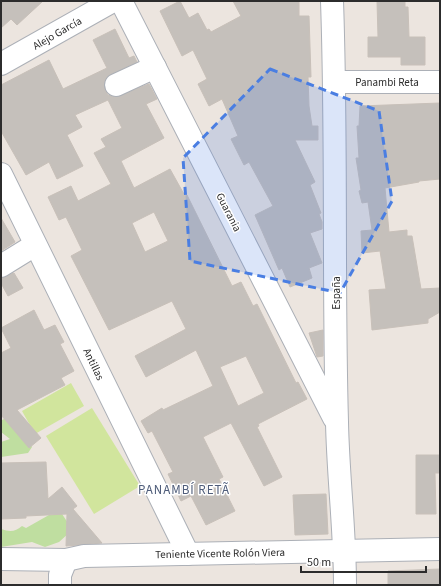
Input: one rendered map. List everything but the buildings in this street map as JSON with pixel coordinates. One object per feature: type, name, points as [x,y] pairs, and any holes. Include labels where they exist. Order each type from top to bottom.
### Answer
[{"type":"street","name":"Alejo García","points":[[1,64],[113,1]]},
{"type":"street","name":"Guarania","points":[[121,1],[337,423]]},
{"type":"street","name":"España","points":[[332,1],[335,82],[337,423],[345,550],[345,585]]},
{"type":"street","points":[[116,85],[155,67]]},
{"type":"street","name":"Panambi Reta","points":[[335,82],[440,82]]},
{"type":"street","name":"Antillas","points":[[1,174],[188,554]]},
{"type":"street","points":[[1,266],[35,245]]},
{"type":"street","name":"Teniente Vicente Rolón Viera","points":[[1,560],[66,560],[84,556],[440,549]]},
{"type":"street","points":[[60,585],[60,575],[66,560]]},
{"type":"highlighted area","points":[[270,69],[379,111],[392,201],[340,293],[190,261],[183,158]]},
{"type":"green space","points":[[71,383],[84,406],[35,434],[22,411]]},
{"type":"green space","points":[[92,408],[140,486],[94,514],[46,436]]},
{"type":"green space","points":[[5,418],[29,441],[32,447],[28,453],[1,457],[1,442],[10,439],[1,432],[1,421]]},
{"type":"green space","points":[[62,514],[70,526],[69,533],[59,542],[45,547],[32,542],[1,547],[1,529],[12,531],[22,526],[26,528],[49,515]]},
{"type":"district","name":"PANAMBÍ RETÃ","points":[[184,489]]}]
